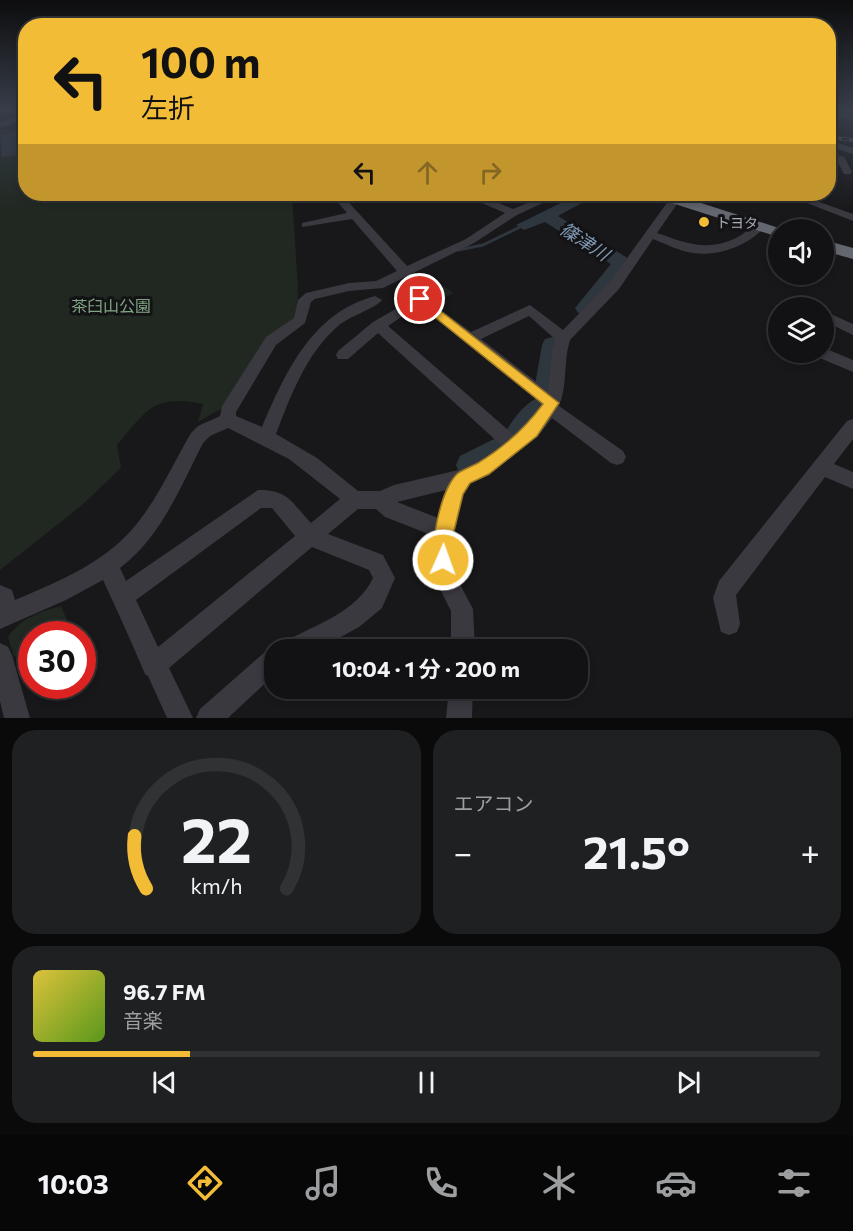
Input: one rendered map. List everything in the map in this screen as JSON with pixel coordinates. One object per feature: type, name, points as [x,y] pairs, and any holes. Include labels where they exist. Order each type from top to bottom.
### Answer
[{"type":"highway","points":[[697,201],[768,228]]},
{"type":"highway","points":[[834,248],[853,254]]},
{"type":"street","points":[[836,146],[853,151]]},
{"type":"street","points":[[836,158],[841,159],[847,172]]},
{"type":"street","points":[[342,201],[405,272]]},
{"type":"street","points":[[486,201],[513,213]]},
{"type":"street","points":[[228,420],[228,411],[271,341],[300,320],[305,300],[329,290],[378,285],[495,232],[513,213],[541,201]]},
{"type":"street","points":[[153,666],[354,500],[380,500],[394,494],[465,477],[483,469],[532,431],[551,405],[558,381],[559,350],[563,338],[614,286],[650,234],[682,201]]},
{"type":"street","points":[[808,201],[853,218]]},
{"type":"street","points":[[306,225],[353,215]]},
{"type":"street","points":[[650,234],[697,251],[739,242],[748,238],[760,225]]},
{"type":"street","points":[[343,355],[378,325],[420,299],[618,457]]},
{"type":"street","points":[[266,437],[295,368],[306,351],[331,322],[375,300]]},
{"type":"street","points":[[471,338],[530,310],[563,338]]},
{"type":"street","points":[[834,321],[853,330]]},
{"type":"street","points":[[378,325],[514,445]]},
{"type":"street","points":[[834,358],[853,366]]},
{"type":"street","points":[[2,610],[106,564],[143,533],[167,496],[197,438],[204,431],[228,420],[266,437],[315,465],[354,500]]},
{"type":"street","points":[[729,624],[724,598],[727,589],[852,429]]},
{"type":"street","points":[[823,467],[853,482]]},
{"type":"street","points":[[463,639],[462,609],[445,577],[442,543],[455,490],[465,477]]},
{"type":"street","points":[[122,598],[258,499],[276,499],[309,536],[376,562],[384,578],[374,600],[351,619],[313,639]]},
{"type":"street","points":[[380,500],[392,510],[444,530]]},
{"type":"street","points":[[106,564],[153,666],[180,718]]},
{"type":"street","points":[[0,655],[17,718]]},
{"type":"street","points":[[209,718],[264,668]]},
{"type":"street","points":[[459,718],[460,699]]},
{"type":"green space","name":"茶臼山公園","points":[[0,145],[18,145],[18,201],[292,201],[298,289],[297,314],[222,408],[198,422],[203,404],[186,401],[162,403],[144,414],[117,445],[121,468],[81,506],[0,570]]},
{"type":"green space","points":[[438,282],[453,293],[434,304],[420,294]]},
{"type":"green space","points":[[61,606],[67,620],[25,621]]},
{"type":"green space","points":[[18,626],[18,654],[14,657],[8,637]]},
{"type":"shaded area","points":[[1,145],[18,145],[18,154],[2,157]]},
{"type":"waterway","name":"篠津川","points":[[549,214],[576,201]]},
{"type":"waterway","points":[[524,225],[549,214]]},
{"type":"waterway","name":"篠津川","points":[[549,214],[550,218],[620,261],[621,264],[585,308]]},
{"type":"waterway","points":[[458,250],[483,245],[524,225]]},
{"type":"waterway","name":"篠津川","points":[[547,385],[553,345]]},
{"type":"waterway","name":"篠津川","points":[[520,430],[540,407]]},
{"type":"waterway","name":"篠津川","points":[[470,465],[496,449]]},
{"type":"place","name":"トヨタ","points":[[704,222]]},
{"type":"route","points":[[420,299],[552,403],[532,431],[483,469],[465,477],[455,490],[444,530],[443,560]]}]
